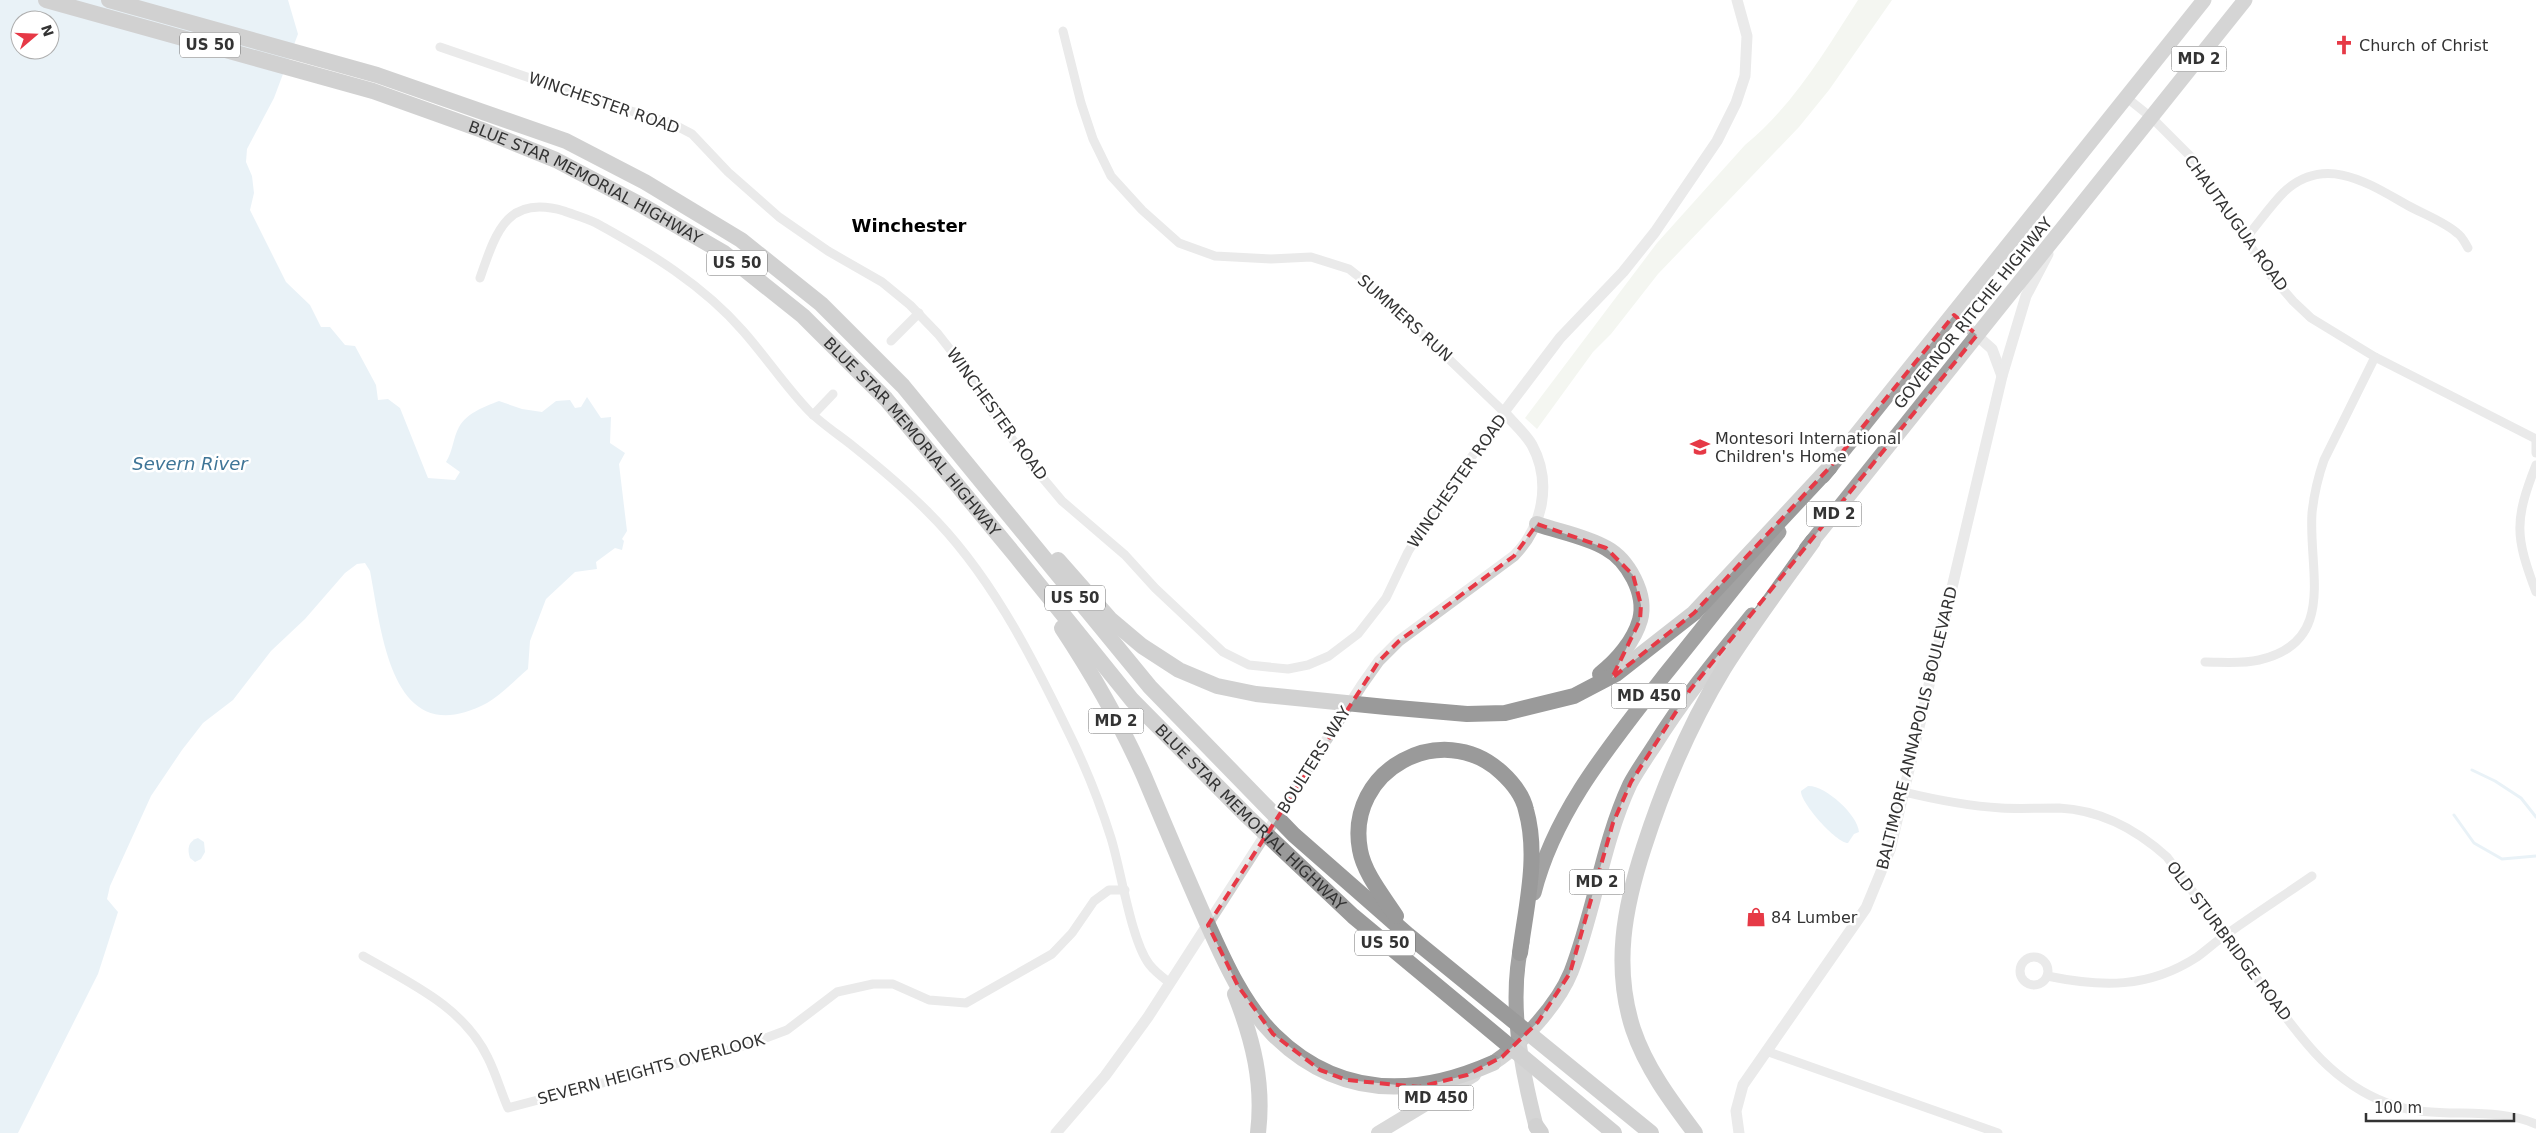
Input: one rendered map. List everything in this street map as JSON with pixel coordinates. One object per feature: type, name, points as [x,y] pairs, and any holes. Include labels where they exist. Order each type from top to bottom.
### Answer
[{"type":"highway","name":"BLUE STAR MEMORIAL HIGHWAY","points":[[46,0],[375,83],[556,160],[643,206],[724,253],[803,316],[886,399],[1132,700],[1247,816],[1353,916],[1614,1133]]},
{"type":"highway","name":"BLUE STAR MEMORIAL HIGHWAY","points":[[109,0],[566,141],[645,182],[741,240],[821,304],[903,386],[1150,688],[1258,800],[1408,934],[1651,1133]]},
{"type":"highway","name":"GOVERNOR RITCHIE HIGHWAY","points":[[1538,1131],[1526,1084],[1517,1014],[1520,953],[1539,873],[1567,813],[1599,759],[2204,0]]},
{"type":"highway","name":"GOVERNOR RITCHIE HIGHWAY","points":[[1493,1063],[1502,1057],[1541,1018],[1570,973],[1613,823],[1631,782],[1690,690],[1813,541],[2245,0]]},
{"type":"highway","points":[[903,386],[1110,619],[1142,646],[1179,670],[1217,686],[1256,694],[1386,707],[1467,714],[1505,713],[1550,702],[1591,689],[1616,674],[1694,613],[1830,467]]},
{"type":"highway","points":[[1538,524],[1589,541],[1614,554],[1632,575],[1641,605],[1640,620],[1627,646],[1611,666],[1592,680],[1550,702]]},
{"type":"highway","points":[[1695,1133],[1666,1094],[1649,1065],[1633,1029],[1626,996],[1621,951],[1626,908],[1653,819],[1676,760],[1699,713],[1742,642],[1813,541]]},
{"type":"highway","name":"MD 2","points":[[1015,555],[1094,676],[1143,773],[1219,949],[1238,986],[1273,1034],[1320,1070],[1347,1080],[1369,1085],[1419,1087],[1467,1075],[1493,1063]]},
{"type":"highway","points":[[1408,934],[1370,875],[1360,851],[1358,827],[1363,803],[1376,782],[1391,768],[1413,756],[1437,749],[1464,751],[1493,764],[1511,781],[1526,807],[1532,835],[1532,862],[1520,953]]},
{"type":"highway","points":[[1219,949],[1256,1056],[1260,1085],[1258,1133]]},
{"type":"main road","name":"GOVERNOR RITCHIE HIGHWAY","points":[[1378,1133],[1493,1063]]},
{"type":"street","name":"WINCHESTER ROAD","points":[[440,47],[590,99],[671,122],[692,134],[728,172],[779,217],[828,251],[882,282],[919,313],[960,362],[992,412],[1062,501],[1124,555],[1155,588],[1224,652],[1249,665],[1288,669],[1308,665],[1329,656],[1358,634],[1386,598],[1408,552],[1439,502],[1504,412],[1560,338],[1622,272],[1655,232],[1717,141],[1736,103],[1745,76],[1747,36],[1737,0]]},
{"type":"street","name":"SUMMERS RUN","points":[[1063,31],[1081,103],[1093,139],[1111,176],[1142,210],[1179,243],[1215,256],[1271,259],[1311,257],[1349,269],[1380,294],[1504,412]]},
{"type":"street","name":"CHAUTAUGUA ROAD","points":[[2127,98],[2152,118],[2192,158],[2245,240],[2267,271],[2293,301],[2332,332],[2376,357],[2536,440]]},
{"type":"street","points":[[2245,240],[2285,192],[2309,178],[2335,173],[2370,184],[2459,234],[2468,248]]},
{"type":"street","points":[[480,278],[492,244],[506,220],[521,209],[547,206],[587,218],[673,268],[742,330],[813,415],[896,481],[930,513],[967,558],[1012,622],[1064,722],[1094,788],[1125,890],[1134,931],[1147,962],[1170,983]]},
{"type":"street","name":"BALTIMORE ANNAPOLIS BOULEVARD","points":[[1739,1133],[1736,1111],[1743,1085],[1866,908],[1890,850],[2002,376],[2026,296],[2059,235]]},
{"type":"street","points":[[891,341],[919,313]]},
{"type":"street","points":[[1954,315],[1992,349],[2002,376]]},
{"type":"street","points":[[2205,662],[2257,661],[2270,657],[2296,643],[2306,630],[2315,596],[2312,514],[2318,478],[2324,460],[2376,357]]},
{"type":"street","points":[[813,415],[833,394]]},
{"type":"street","name":"BOULTERS WAY","points":[[1056,1133],[1104,1076],[1170,983],[1362,684],[1379,661],[1399,641],[1514,556],[1528,540],[1538,524],[1542,488],[1538,460],[1531,444],[1504,412]]},
{"type":"street","points":[[2536,440],[2536,453]]},
{"type":"street","points":[[2536,465],[2520,508],[2519,526],[2524,558],[2536,592]]},
{"type":"street","name":"OLD STURBRIDGE ROAD","points":[[1904,792],[1951,803],[2004,808],[2074,810],[2107,818],[2142,836],[2167,857],[2308,1047],[2344,1080],[2388,1104],[2415,1111],[2442,1114],[2498,1115],[2536,1124]]},
{"type":"street","points":[[2047,976],[2101,985],[2138,981],[2176,969],[2197,957],[2225,935],[2312,876]]},
{"type":"street","name":"SEVERN HEIGHTS OVERLOOK","points":[[363,956],[440,999],[469,1030],[488,1057],[508,1108],[747,1045],[787,1030],[837,992],[873,984],[893,984],[929,1000],[966,1003],[1052,954],[1072,933],[1094,901],[1109,890],[1125,890]]},
{"type":"street","points":[[1766,1051],[1998,1133]]},
{"type":"highlighted area","points":[[1954,315],[1977,335],[1690,690],[1631,782],[1613,823],[1570,973],[1538,1022],[1502,1057],[1467,1075],[1419,1087],[1347,1080],[1320,1070],[1273,1034],[1238,986],[1208,925],[1379,661],[1399,641],[1514,556],[1537,524],[1606,548],[1633,575],[1641,605],[1640,620],[1612,678],[1694,613],[1830,467]]},
{"type":"shaded area","points":[[1858,0],[1892,0],[1829,90],[1799,127],[1658,274],[1611,334],[1593,352],[1537,429],[1525,418],[1657,243],[1745,145],[1762,130],[1793,95]]},
{"type":"water","name":"Severn River","points":[[0,0],[288,0],[298,34],[274,98],[247,149],[246,162],[252,176],[254,193],[250,210],[286,282],[310,305],[321,327],[330,327],[345,345],[355,346],[376,385],[378,400],[388,399],[400,408],[428,478],[455,480],[460,472],[446,462],[455,436],[467,417],[488,405],[499,401],[522,409],[542,412],[556,401],[570,400],[575,408],[581,407],[587,397],[601,418],[611,417],[610,443],[625,453],[619,464],[627,531],[622,539],[624,541],[622,550],[615,548],[596,562],[597,569],[575,572],[546,599],[530,641],[528,669],[492,700],[455,715],[430,713],[411,700],[397,679],[387,653],[370,571],[365,563],[357,564],[345,573],[305,619],[271,651],[233,700],[203,723],[151,796],[110,886],[107,899],[118,912],[98,974],[18,1133],[0,1133]]},
{"type":"water","points":[[1808,786],[1823,790],[1840,802],[1853,818],[1859,832],[1854,834],[1848,843],[1835,836],[1806,804],[1801,791]]},
{"type":"water","points":[[198,838],[204,842],[205,852],[201,859],[195,862],[190,858],[189,849],[190,843]]},
{"type":"waterway","points":[[2472,770],[2495,781],[2521,798],[2536,817]]},
{"type":"waterway","points":[[2454,815],[2474,843],[2502,859],[2536,856]]},
{"type":"place","name":"Church of Christ","points":[[2344,45]]},
{"type":"place","name":"Montesori International Children's Home","points":[[1700,447]]},
{"type":"place","name":"84 Lumber","points":[[1756,917]]},
{"type":"district","name":"Winchester","points":[[909,225]]}]
